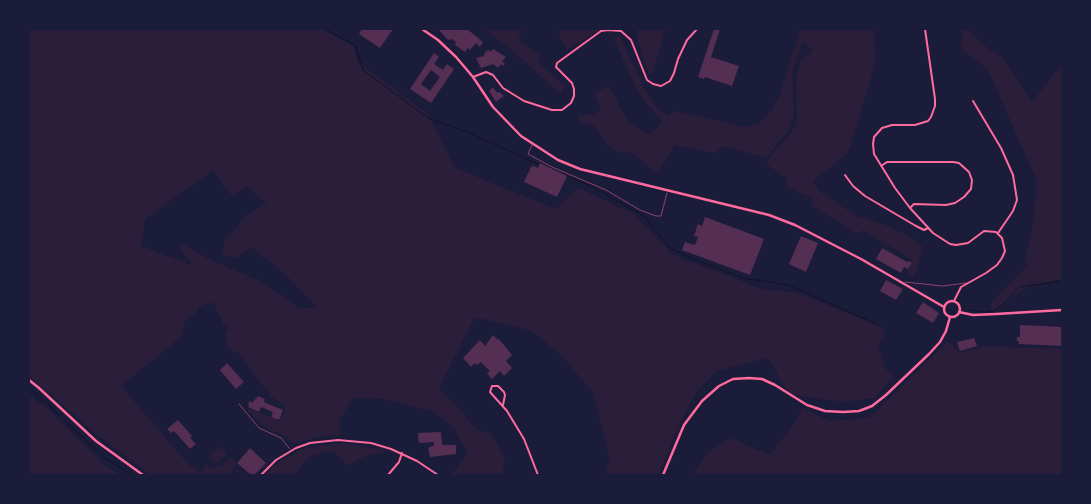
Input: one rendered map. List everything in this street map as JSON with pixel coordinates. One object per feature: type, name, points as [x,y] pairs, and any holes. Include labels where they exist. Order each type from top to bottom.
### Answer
[{"type":"main road","points":[[422,29],[438,40],[456,57],[504,119],[533,144],[558,160],[580,169],[768,215],[795,224],[903,282],[944,307]]},
{"type":"main road","points":[[948,301],[954,301],[959,304],[960,312],[956,316],[950,317],[945,313],[944,307],[948,301]]},
{"type":"main road","points":[[960,312],[996,314],[1062,310]]},
{"type":"main road","points":[[663,475],[684,425],[702,401],[719,386],[733,379],[748,378],[762,380],[775,385],[807,405],[825,411],[859,411],[872,406],[886,395],[929,354],[940,342],[950,317]]},
{"type":"main road","points":[[29,380],[96,441],[143,475]]},
{"type":"street","points":[[473,77],[486,72],[493,75],[503,88],[524,102],[552,110],[562,110],[571,103],[574,89],[572,83],[556,67],[557,63],[601,31],[621,31],[631,40],[647,80],[661,86],[670,81],[687,40],[697,29]]},
{"type":"street","points":[[925,29],[935,99],[934,111],[928,121],[922,124],[892,125],[878,131],[874,137],[874,154],[910,208],[928,228],[944,240],[956,245],[968,243],[984,231],[998,233]]},
{"type":"street","points":[[973,101],[1001,148],[1013,175],[1017,200],[1013,211],[998,233]]},
{"type":"street","points":[[881,166],[886,162],[959,162],[970,172],[972,180],[971,189],[955,203],[946,205],[914,204],[910,208]]},
{"type":"street","points":[[845,175],[853,186],[865,196],[916,226],[924,230],[928,228]]},
{"type":"street","points":[[954,301],[962,287],[986,273],[997,265],[1002,258],[1005,251],[1004,243],[998,233]]},
{"type":"street","points":[[503,405],[504,392],[498,386],[492,386],[490,392],[503,405],[524,439],[538,475]]},
{"type":"street","points":[[261,475],[290,451],[310,443],[344,440],[375,444],[402,453],[438,475]]},
{"type":"street","points":[[388,475],[400,462],[402,453]]},
{"type":"lane","points":[[533,144],[528,154],[552,167],[606,190],[640,210],[656,216],[661,216],[668,191]]},
{"type":"lane","points":[[903,282],[942,286],[968,283]]},
{"type":"lane","points":[[239,404],[260,428],[282,438],[290,451]]},
{"type":"shaded area","points":[[29,29],[322,29],[353,46],[358,62],[428,114],[455,168],[556,209],[578,188],[634,214],[673,255],[762,289],[799,293],[883,328],[885,336],[878,345],[887,371],[894,376],[875,398],[843,402],[789,394],[768,358],[717,371],[695,394],[675,433],[659,475],[605,475],[610,459],[593,393],[561,355],[532,331],[475,317],[439,388],[479,431],[491,433],[505,459],[502,475],[451,475],[468,453],[453,427],[434,412],[384,399],[353,398],[340,419],[341,435],[320,436],[297,443],[265,427],[247,410],[250,409],[280,421],[285,405],[270,396],[240,354],[228,348],[225,334],[228,330],[226,324],[223,324],[213,302],[199,307],[195,314],[186,319],[181,337],[121,386],[189,465],[201,472],[206,464],[210,468],[222,465],[232,457],[237,463],[229,475],[151,475],[91,430],[29,377]],"holes":[[[212,171],[233,197],[246,187],[267,203],[248,214],[225,240],[222,255],[237,258],[252,247],[288,277],[317,308],[299,308],[262,282],[207,258],[180,242],[182,252],[191,261],[191,265],[141,246],[145,219]]]},
{"type":"shaded area","points":[[484,29],[522,29],[518,41],[539,54],[538,62],[565,86],[560,94],[514,52]]},
{"type":"shaded area","points":[[558,29],[602,29],[567,50]]},
{"type":"shaded area","points":[[637,29],[665,29],[653,73],[649,74],[638,42]]},
{"type":"shaded area","points":[[800,29],[874,29],[875,63],[851,146],[847,154],[813,181],[819,191],[861,219],[863,217],[890,227],[910,237],[923,247],[914,278],[907,271],[912,263],[910,259],[863,230],[857,234],[812,206],[811,198],[785,186],[787,179],[766,164],[797,124],[796,81],[800,62],[813,51],[803,42],[792,72],[794,113],[790,128],[766,158],[724,146],[715,153],[675,145],[657,174],[632,153],[617,152],[612,149],[594,126],[579,121],[579,115],[595,115],[601,109],[594,94],[609,85],[626,118],[636,128],[650,134],[662,121],[640,96],[613,38],[620,36],[643,87],[652,102],[667,116],[674,111],[746,127],[761,122],[772,110],[780,94]]},
{"type":"shaded area","points":[[961,29],[967,29],[990,50],[1003,57],[1032,102],[1062,64],[1062,279],[1030,286],[1014,295],[998,309],[992,310],[990,307],[993,301],[1028,265],[1025,260],[1033,225],[1037,181],[987,68],[960,48],[963,34]]},
{"type":"shaded area","points":[[948,341],[960,353],[982,346],[1062,349],[1062,475],[692,475],[708,452],[731,438],[770,455],[795,422],[802,407],[829,421],[869,418]]},
{"type":"shaded area","points":[[29,396],[47,408],[105,465],[121,475],[29,475]]},
{"type":"shaded area","points":[[342,443],[385,450],[384,453],[365,456],[349,465],[345,464],[335,452],[331,451],[314,455],[306,460],[294,475],[265,475],[274,465],[307,447]]},
{"type":"shaded area","points":[[219,446],[227,454],[215,463],[209,456]]},
{"type":"building","points":[[362,29],[393,29],[380,48],[359,34]]},
{"type":"building","points":[[438,29],[467,29],[483,42],[480,47],[476,43],[470,50],[468,48],[465,52],[455,45],[456,42],[452,39],[448,40]]},
{"type":"building","points":[[714,29],[720,29],[711,57],[739,66],[732,86],[705,77],[704,79],[698,77]]},
{"type":"building","points":[[493,49],[506,57],[502,61],[505,64],[503,66],[501,64],[498,68],[493,64],[481,68],[476,58],[484,56],[485,52],[489,50],[490,52]]},
{"type":"building","points":[[434,53],[439,57],[434,64],[443,70],[447,64],[454,69],[431,103],[410,89]],"holes":[[[431,70],[440,77],[430,91],[421,84]]]},
{"type":"building","points":[[493,87],[497,93],[499,92],[504,96],[496,102],[489,91]]},
{"type":"building","points":[[540,163],[567,176],[557,197],[524,182],[531,167],[538,168]]},
{"type":"building","points":[[705,217],[764,239],[750,275],[682,250],[685,242],[695,245],[698,237],[694,236],[698,224],[702,226]]},
{"type":"building","points":[[801,236],[818,243],[806,272],[789,264]]},
{"type":"building","points":[[882,248],[912,263],[908,269],[904,267],[901,273],[876,259]]},
{"type":"building","points":[[886,280],[903,289],[896,300],[880,291]]},
{"type":"building","points":[[923,302],[939,313],[933,323],[916,313]]},
{"type":"building","points":[[1020,325],[1062,327],[1062,346],[1019,344],[1017,337],[1020,337]]},
{"type":"building","points":[[493,335],[499,339],[512,355],[506,361],[512,368],[504,376],[500,371],[492,379],[487,373],[490,371],[481,362],[477,365],[475,363],[471,367],[463,358],[480,340],[485,346]]},
{"type":"building","points":[[974,338],[977,346],[960,351],[957,342]]},
{"type":"building","points":[[227,363],[244,382],[236,389],[220,370]]},
{"type":"building","points":[[258,396],[265,399],[264,402],[283,410],[279,420],[271,417],[273,412],[261,407],[259,412],[248,407],[248,403],[250,401],[252,403]]},
{"type":"building","points":[[178,420],[192,436],[190,438],[196,444],[190,449],[174,431],[171,433],[167,429]]},
{"type":"building","points":[[441,432],[442,445],[456,445],[456,454],[430,457],[428,448],[434,445],[434,442],[419,443],[418,433]]},
{"type":"building","points":[[250,448],[266,463],[254,475],[251,475],[237,463]]},
{"type":"waterway","points":[[325,29],[355,45],[363,70],[428,118],[467,132],[540,165]]},
{"type":"waterway","points":[[567,176],[593,187],[644,216],[670,248],[743,278],[788,285],[879,325]]},
{"type":"waterway","points":[[969,310],[994,311],[1019,287],[1062,281]]},
{"type":"waterway","points":[[29,389],[59,415]]},
{"type":"waterway","points":[[67,423],[104,457],[132,475]]}]
